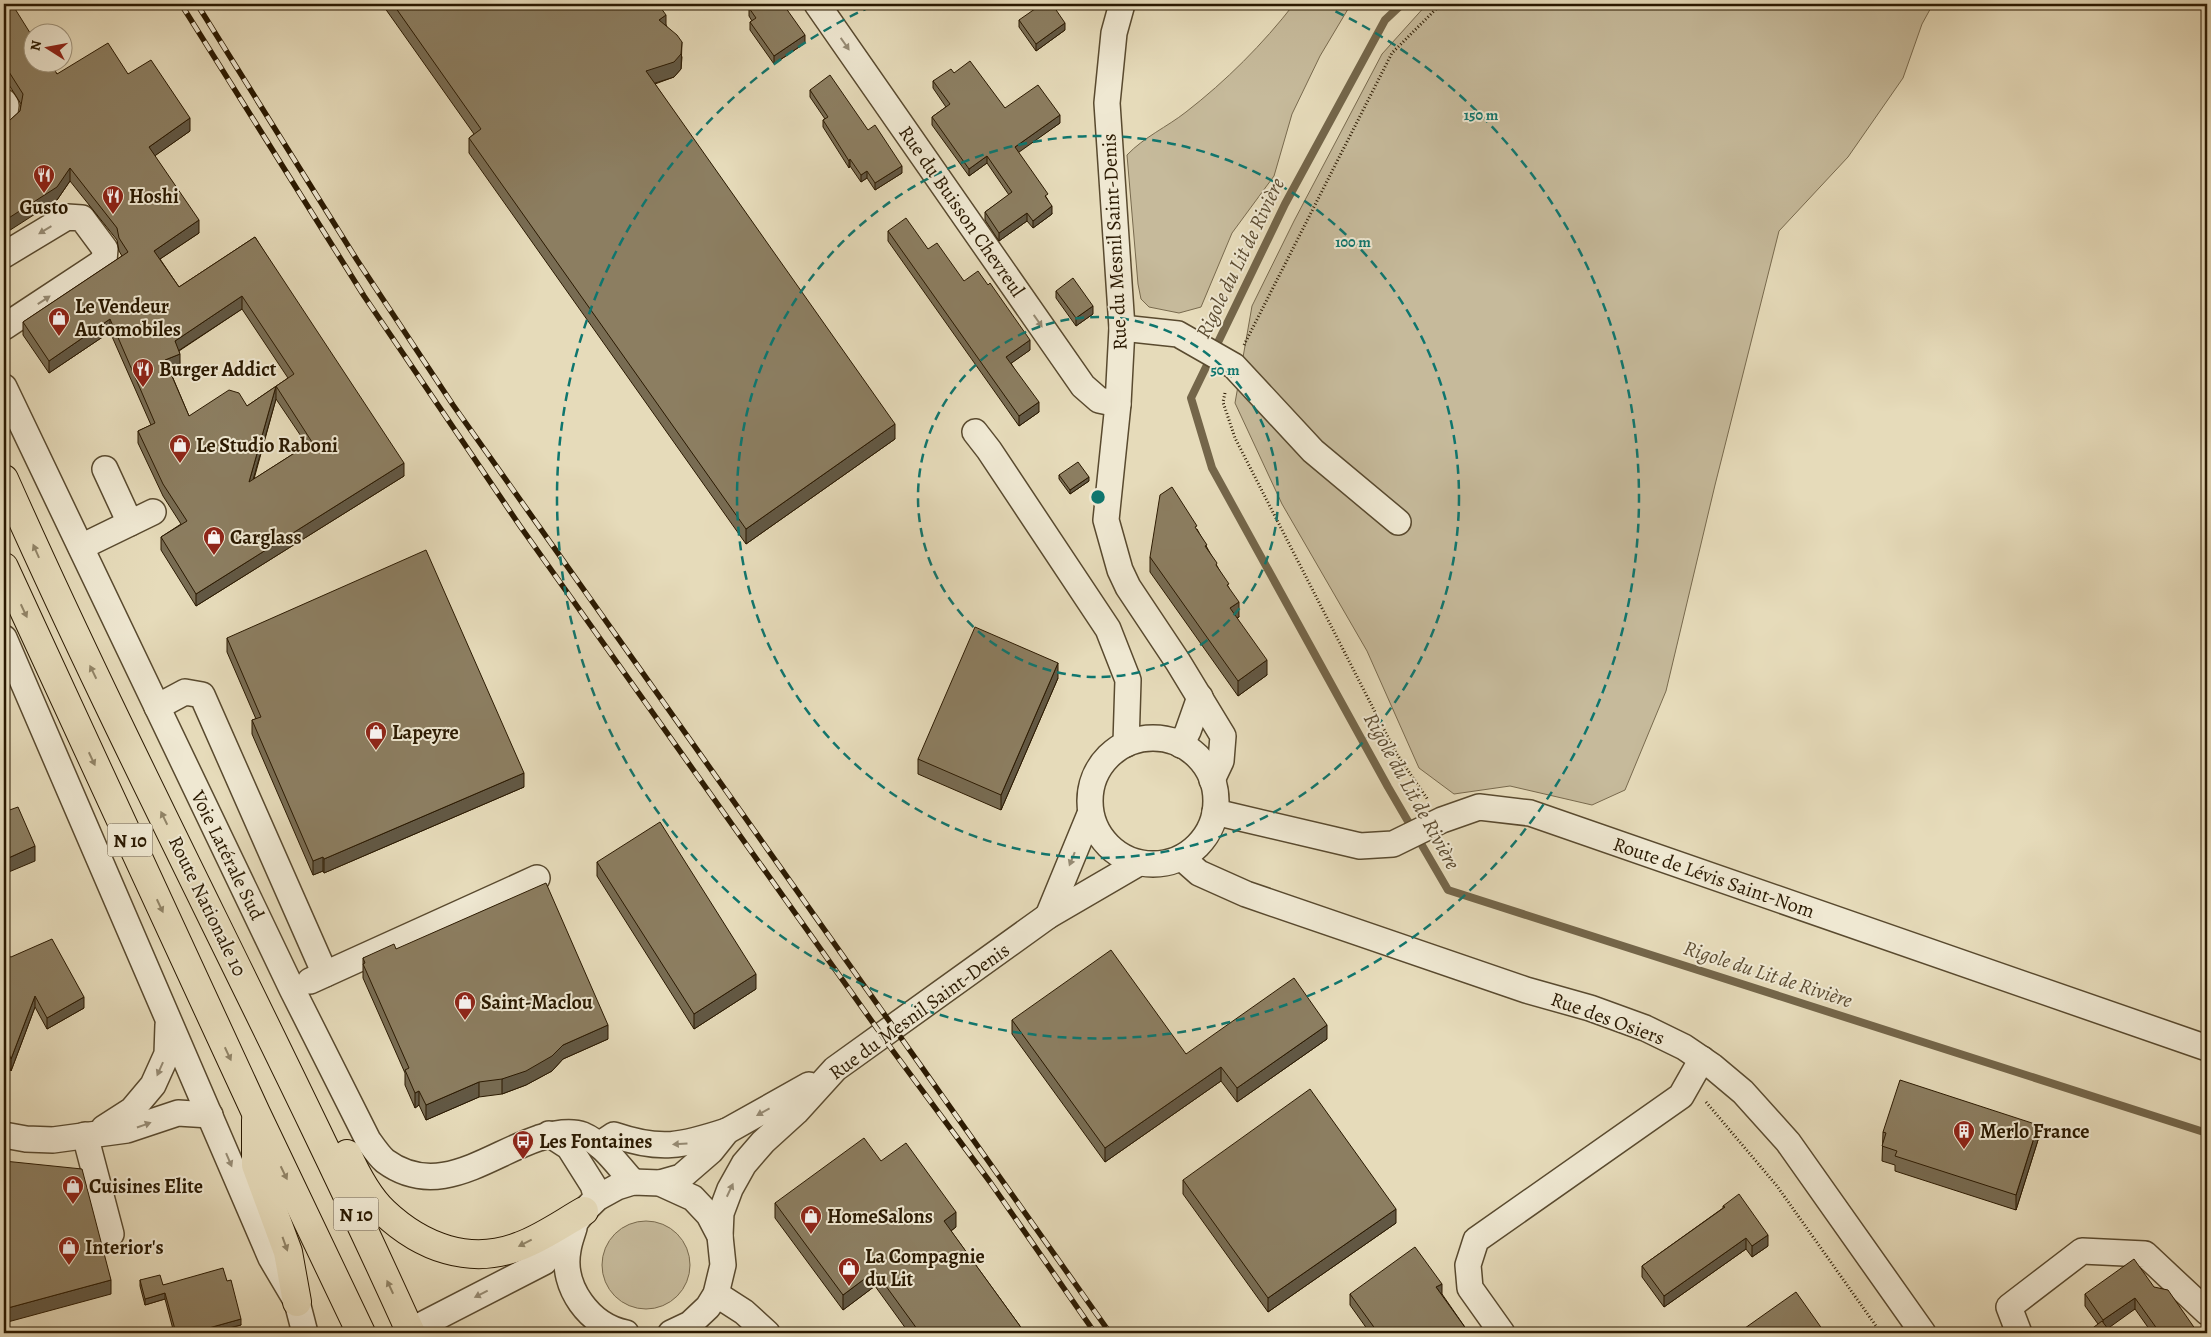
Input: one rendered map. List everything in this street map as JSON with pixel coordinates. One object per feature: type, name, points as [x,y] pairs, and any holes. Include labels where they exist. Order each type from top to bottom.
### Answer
[{"type":"main road","name":"Route Nationale 10","points":[[4,479],[67,620],[302,1097],[409,1333]]},
{"type":"main road","name":"N 10","points":[[4,567],[256,1113],[361,1333]]},
{"type":"main road","points":[[302,1097],[333,1123],[359,1179],[383,1211],[412,1234],[440,1249],[481,1256],[520,1247],[585,1212]]},
{"type":"main road","points":[[256,1113],[256,1165],[288,1252],[297,1302]]},
{"type":"street","name":"Rue du Buisson Chevreul","points":[[817,4],[1083,386],[1099,400],[1118,404]]},
{"type":"street","name":"Rue du Mesnil Saint-Denis","points":[[1122,4],[1114,33],[1107,103],[1122,328],[1118,404],[1106,520],[1120,570],[1128,588],[1140,609],[1200,697],[1223,736],[1221,761],[1212,780]]},
{"type":"street","points":[[4,102],[6,105],[4,120]]},
{"type":"street","points":[[4,255],[67,217],[82,218],[105,249],[104,261],[4,327]]},
{"type":"street","points":[[1122,328],[1178,334],[1230,364],[1313,451],[1398,522]]},
{"type":"street","name":"Voie Latérale Sud","points":[[4,387],[292,989],[368,1140],[384,1160],[405,1172],[427,1177],[449,1176],[473,1168],[527,1142],[549,1134],[582,1135],[599,1145],[633,1182]]},
{"type":"street","points":[[975,432],[989,450],[1108,629],[1128,680],[1126,744]]},
{"type":"street","points":[[105,469],[130,523]]},
{"type":"street","points":[[81,547],[153,512]]},
{"type":"street","points":[[4,638],[271,1258],[297,1302],[305,1333]]},
{"type":"street","points":[[157,707],[185,692],[202,695],[325,974]]},
{"type":"street","points":[[1181,745],[1188,732],[1200,697]]},
{"type":"street","points":[[1144,739],[1163,739],[1181,745],[1195,754],[1205,766],[1212,780],[1216,796],[1215,812],[1209,831],[1197,847],[1182,858],[1160,864],[1139,864],[1122,857],[1107,846],[1096,831],[1090,814],[1089,797],[1093,780],[1100,765],[1112,753],[1126,744],[1144,739]]},
{"type":"street","name":"Route de Lévis Saint-Nom","points":[[1215,812],[1360,846],[1393,844],[1442,820],[1479,807],[1530,813],[2207,1048]]},
{"type":"street","points":[[1048,916],[1090,814]]},
{"type":"street","name":"Rue des Osiers","points":[[1182,858],[1199,873],[1246,894],[1636,1025],[1684,1047],[1707,1062],[1743,1092],[1788,1142],[1924,1333]]},
{"type":"street","name":"Rue du Mesnil Saint-Denis","points":[[720,1236],[721,1214],[730,1189],[744,1164],[763,1142],[796,1112],[835,1068],[1048,916],[1139,864]]},
{"type":"street","points":[[292,989],[537,878]]},
{"type":"street","points":[[90,1134],[132,1110],[153,1085],[167,1054],[168,1022]]},
{"type":"street","points":[[1502,1333],[1470,1288],[1468,1265],[1476,1240],[1657,1114],[1680,1096],[1707,1062]]},
{"type":"street","points":[[599,1145],[614,1135],[638,1143],[660,1145],[688,1144],[727,1131],[790,1097],[835,1068]]},
{"type":"street","points":[[4,1135],[26,1139],[53,1140],[127,1130],[178,1113],[210,1115]]},
{"type":"street","points":[[409,1333],[544,1262],[585,1212],[617,1187],[633,1182],[660,1183],[682,1177],[711,1151],[727,1131]]},
{"type":"street","points":[[90,1134],[111,1234]]},
{"type":"street","points":[[549,1134],[569,1147],[593,1185],[585,1212],[567,1251],[569,1278],[580,1303],[592,1317],[616,1331],[626,1333]]},
{"type":"street","points":[[660,1183],[693,1198],[709,1214],[720,1236],[723,1265],[716,1294],[708,1307],[690,1324],[671,1333]]},
{"type":"street","points":[[2019,1333],[2009,1307],[2082,1251],[2145,1254],[2207,1312]]},
{"type":"street","points":[[716,1294],[744,1312],[767,1333]]},
{"type":"path","points":[[1441,4],[1392,53],[1230,364],[1223,402],[1235,438],[1396,753],[1442,820]]},
{"type":"path","points":[[1707,1062],[1702,1097],[1777,1186],[1881,1333]]},
{"type":"shaded area","points":[[1294,4],[1351,4],[1320,56],[1292,114],[1274,176],[1232,233],[1201,307],[1179,313],[1149,307],[1141,299],[1138,284],[1127,155],[1186,112],[1230,75],[1257,48]]},
{"type":"shaded area","points":[[1427,4],[1933,4],[1922,24],[1903,78],[1848,157],[1779,231],[1715,485],[1666,691],[1625,790],[1592,805],[1510,786],[1454,794],[1419,768],[1367,651],[1282,504],[1235,403],[1252,306],[1294,221],[1382,54]]},
{"type":"shaded area","points":[[646,1221],[663,1224],[677,1234],[687,1248],[690,1265],[687,1282],[677,1296],[663,1306],[646,1309],[629,1306],[615,1296],[605,1282],[602,1265],[605,1248],[615,1234],[629,1224]]},
{"type":"building","points":[[4,4],[12,4],[23,22],[22,72],[56,72],[57,74],[60,72],[72,72],[72,65],[108,43],[128,74],[151,60],[190,118],[149,147],[199,220],[154,251],[179,287],[255,237],[404,463],[196,594],[161,537],[187,521],[163,484],[138,431],[155,423],[110,319],[49,361],[23,322],[128,252],[119,238],[117,228],[70,168],[57,187],[4,221],[4,121],[10,120],[20,111],[23,94],[4,64]],"holes":[[[242,296],[294,374],[247,406],[239,393],[229,390],[189,416],[165,360],[180,354],[175,341]],[[276,386],[312,442],[249,482]]]},
{"type":"building","points":[[393,4],[658,4],[666,15],[659,20],[677,35],[682,42],[681,54],[674,62],[646,71],[895,424],[746,529],[469,138],[481,129]]},
{"type":"building","points":[[755,4],[783,4],[805,35],[774,56],[750,22],[756,18],[749,8]]},
{"type":"building","points":[[1042,4],[1052,4],[1065,23],[1036,44],[1019,20]]},
{"type":"building","points":[[970,61],[1005,108],[1038,85],[1060,115],[1015,147],[1048,194],[1045,196],[1052,206],[1033,221],[1027,213],[999,233],[985,212],[1012,192],[987,156],[969,169],[932,117],[950,104],[933,81],[951,69],[954,73]]},
{"type":"building","points":[[830,75],[868,130],[875,125],[902,166],[875,183],[867,171],[861,175],[850,159],[849,161],[823,120],[828,117],[810,90]]},
{"type":"building","points":[[906,218],[928,249],[937,243],[964,281],[978,271],[988,285],[990,283],[1030,340],[1006,357],[1039,402],[1019,416],[888,231]]},
{"type":"building","points":[[1073,278],[1093,306],[1076,318],[1056,291]]},
{"type":"building","points":[[1078,462],[1089,477],[1070,490],[1059,475]]},
{"type":"building","points":[[1172,487],[1197,526],[1195,527],[1207,545],[1205,546],[1239,602],[1230,608],[1267,660],[1238,681],[1150,557],[1160,495]]},
{"type":"building","points":[[426,550],[524,773],[324,859],[323,857],[313,861],[252,720],[261,717],[227,638]]},
{"type":"building","points":[[975,627],[1058,663],[1001,795],[918,759]]},
{"type":"building","points":[[18,807],[35,846],[4,860],[4,812]]},
{"type":"building","points":[[660,822],[756,974],[694,1014],[597,862]]},
{"type":"building","points":[[546,883],[608,1025],[563,1045],[552,1056],[526,1071],[502,1079],[479,1082],[426,1105],[419,1091],[415,1093],[405,1070],[409,1068],[363,964],[365,963],[363,958],[394,944],[396,949]]},
{"type":"building","points":[[52,939],[84,997],[47,1018],[35,996],[11,1059],[4,1041],[4,954],[11,957]]},
{"type":"building","points":[[1111,950],[1186,1054],[1294,978],[1327,1025],[1237,1088],[1221,1067],[1105,1148],[1012,1020]]},
{"type":"building","name":"Merlo France","points":[[1900,1080],[2038,1125],[2016,1195],[1895,1156],[1897,1151],[1882,1146],[1886,1133],[1883,1132]]},
{"type":"building","points":[[1310,1089],[1396,1209],[1268,1298],[1183,1180]]},
{"type":"building","points":[[864,1138],[881,1161],[906,1143],[956,1212],[944,1221],[1025,1333],[920,1333],[875,1271],[843,1295],[775,1203]]},
{"type":"building","points":[[4,1161],[82,1169],[111,1280],[4,1309]]},
{"type":"building","points":[[1739,1194],[1768,1235],[1752,1246],[1746,1238],[1664,1296],[1642,1266],[1725,1207],[1723,1206]]},
{"type":"building","points":[[1415,1247],[1442,1284],[1436,1287],[1469,1333],[1371,1333],[1376,1330],[1350,1294]]},
{"type":"building","points":[[2134,1259],[2154,1287],[2168,1290],[2198,1333],[2160,1333],[2135,1298],[2103,1320],[2085,1294]]},
{"type":"building","points":[[223,1268],[227,1281],[231,1280],[241,1319],[198,1331],[199,1333],[176,1333],[165,1293],[145,1299],[140,1280],[160,1275],[163,1285]]},
{"type":"building","points":[[1796,1292],[1825,1333],[1738,1333]]},
{"type":"building","points":[[2102,1321],[2111,1333],[2086,1333]]},
{"type":"waterway","name":"Rigole du Lit de Rivière","points":[[1402,4],[1385,20],[1285,204],[1191,398],[1212,468],[1388,787],[1448,890],[2207,1133]]},
{"type":"railway","points":[[181,4],[364,296],[520,526],[893,1051],[990,1182],[1095,1333]]},
{"type":"railway","points":[[197,4],[357,260],[453,405],[1110,1333]]},
{"type":"place","name":"Gusto","points":[[44,194]]},
{"type":"place","name":"Hoshi","points":[[113,215]]},
{"type":"place","name":"Le Vendeur Automobiles","points":[[59,337]]},
{"type":"place","name":"Burger Addict","points":[[143,388]]},
{"type":"place","name":"Le Studio Raboni","points":[[180,464]]},
{"type":"place","name":"Carglass","points":[[214,556]]},
{"type":"place","name":"Lapeyre","points":[[376,751]]},
{"type":"place","name":"Saint-Maclou","points":[[465,1021]]},
{"type":"place","name":"Merlo France","points":[[1964,1150]]},
{"type":"place","name":"Les Fontaines","points":[[523,1160]]},
{"type":"place","name":"Cuisines Elite","points":[[73,1205]]},
{"type":"place","name":"HomeSalons","points":[[811,1235]]},
{"type":"place","name":"Interior's","points":[[69,1266]]},
{"type":"place","name":"La Compagnie du Lit","points":[[849,1287]]}]
